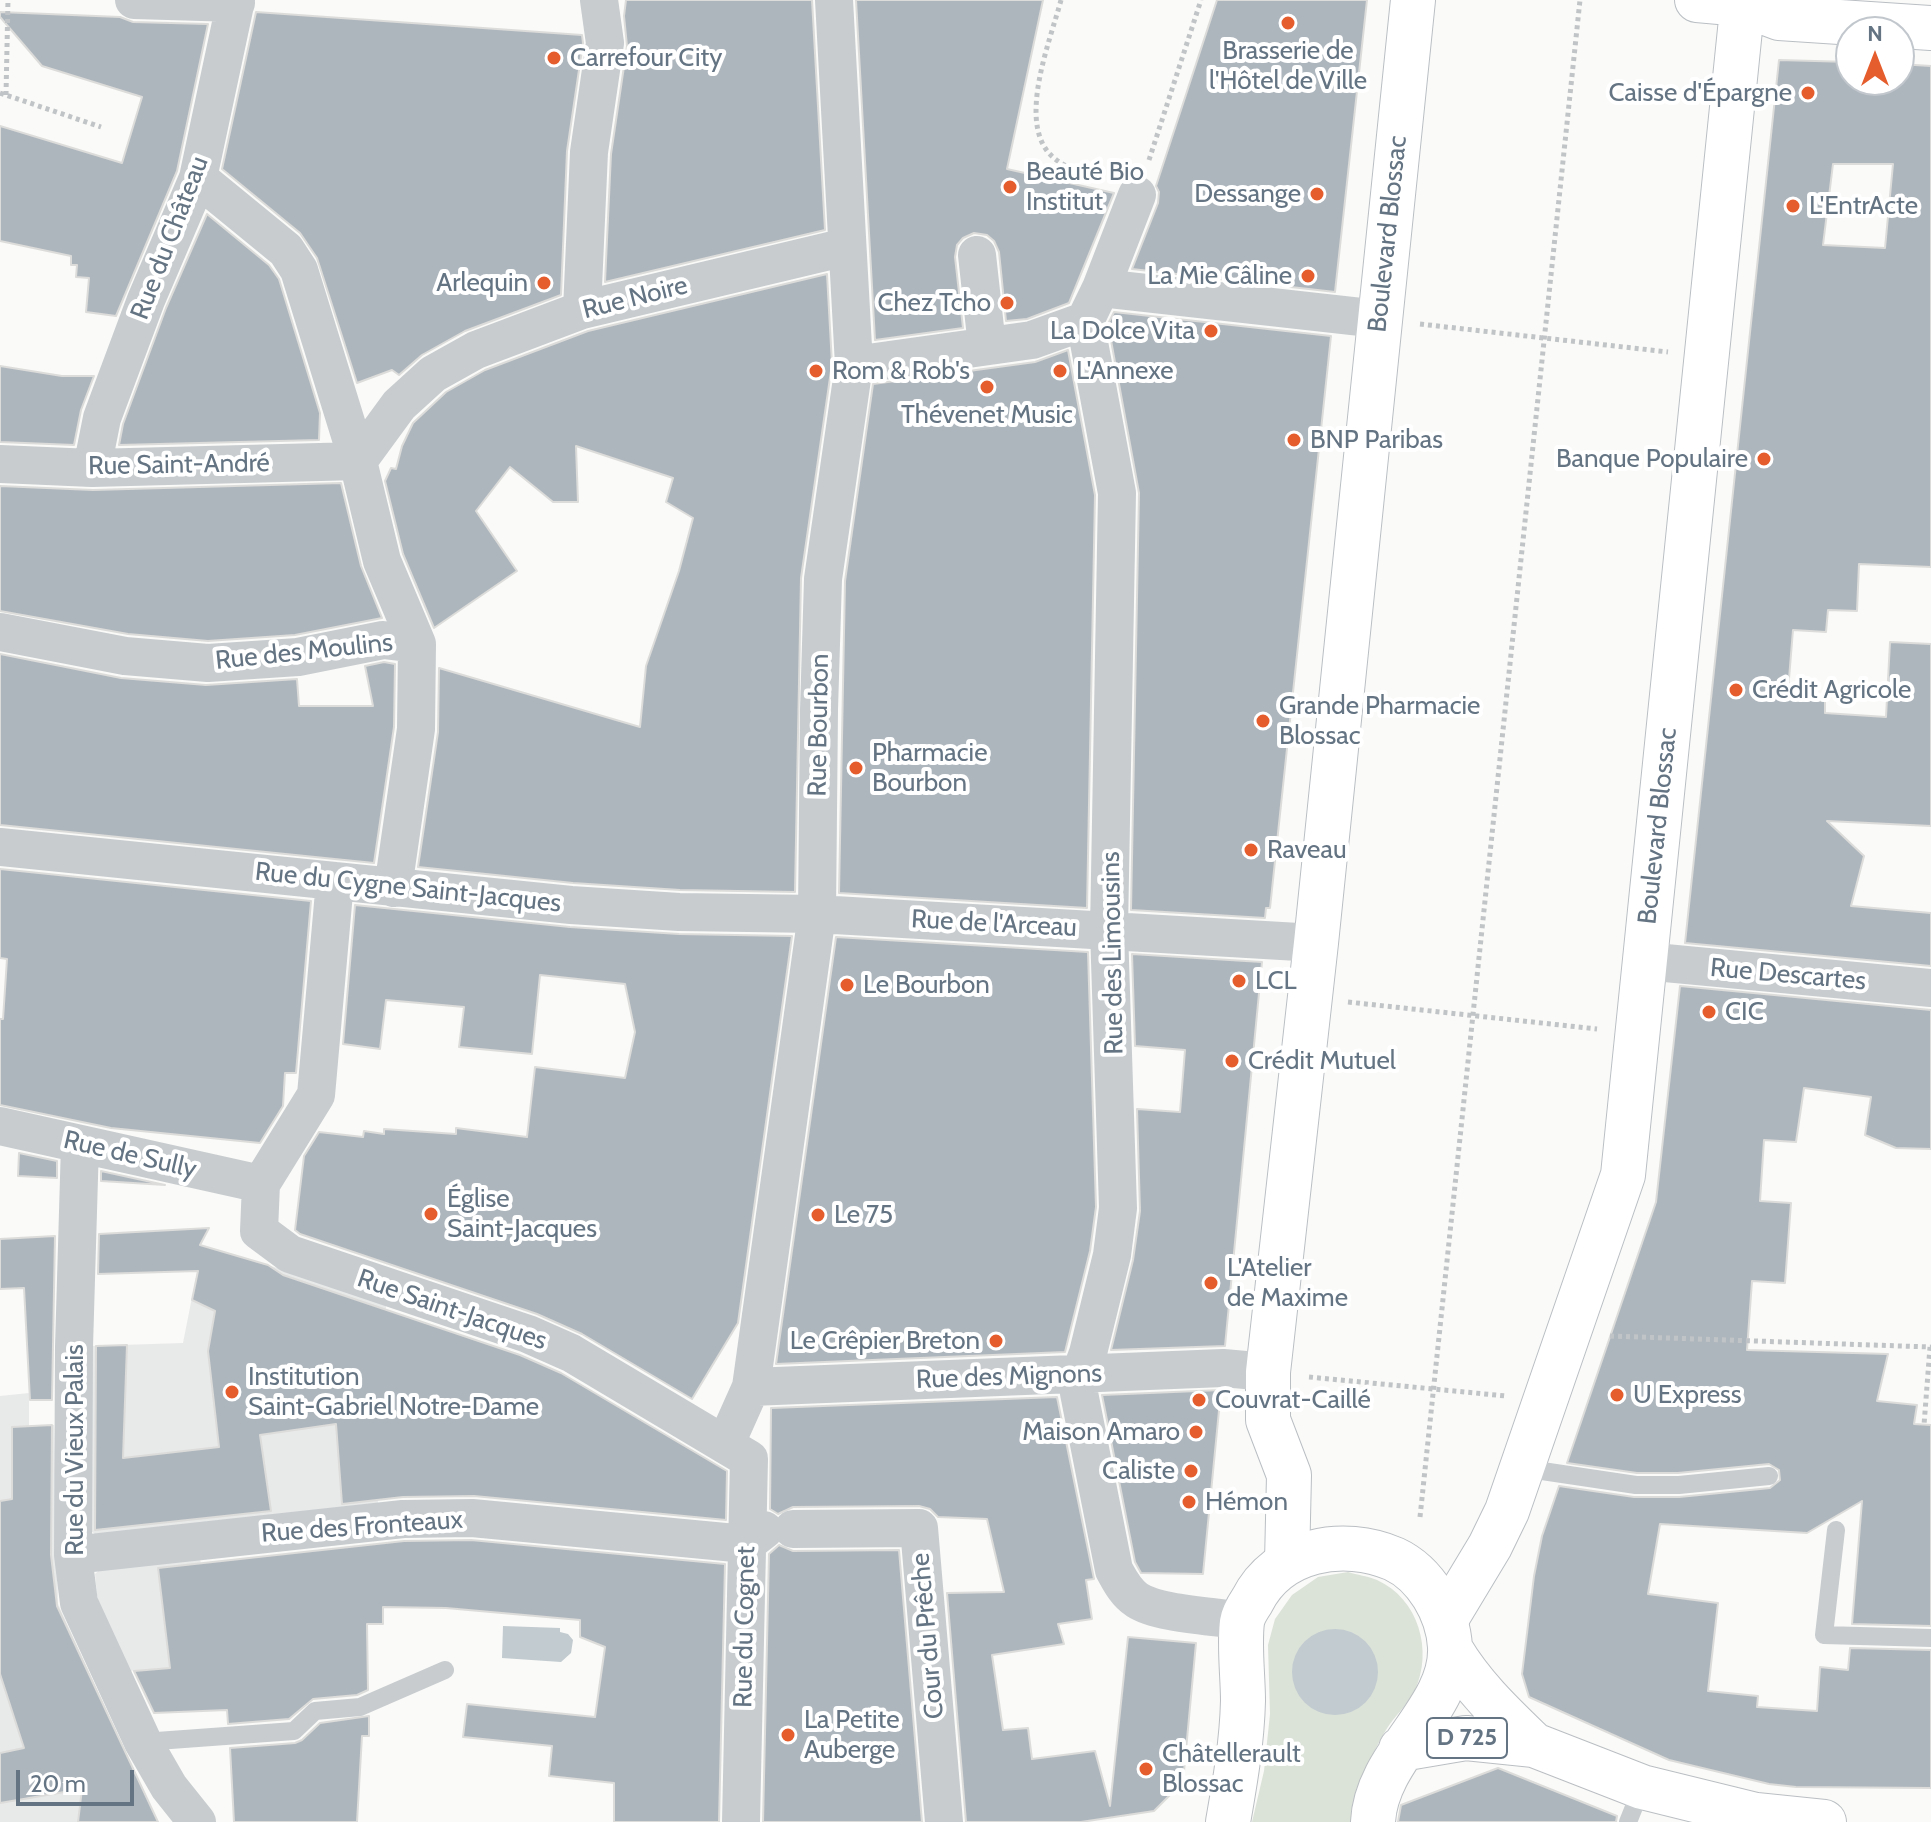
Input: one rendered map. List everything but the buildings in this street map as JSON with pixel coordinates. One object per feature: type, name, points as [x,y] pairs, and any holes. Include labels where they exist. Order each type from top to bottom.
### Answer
[{"type":"main road","name":"Boulevard Blossac","points":[[1287,1562],[1289,1475],[1268,1420],[1268,1372],[1316,943],[1413,0]]},
{"type":"main road","points":[[1697,0],[1743,2],[1779,18],[1931,28]]},
{"type":"main road","name":"Boulevard Blossac","points":[[1373,1822],[1383,1782],[1441,1690],[1448,1634],[1507,1511],[1623,1175],[1743,2]]},
{"type":"main road","points":[[1228,1822],[1242,1723],[1242,1621],[1260,1585],[1287,1562],[1319,1549],[1360,1547],[1396,1561],[1426,1585],[1448,1634]]},
{"type":"main road","name":"D 725","points":[[1448,1634],[1466,1675],[1483,1696],[1534,1745],[1635,1805],[1824,1822]]},
{"type":"main road","name":"D 725","points":[[1401,1749],[1466,1738],[1534,1745]]},
{"type":"street","points":[[134,0],[237,1]]},
{"type":"street","points":[[582,310],[589,152],[605,43],[599,0]]},
{"type":"street","name":"Rue Bourbon","points":[[726,1443],[751,1387],[817,914],[823,579],[854,365],[834,0]]},
{"type":"street","name":"Rue du Château","points":[[92,468],[102,418],[146,300],[198,178],[237,1]]},
{"type":"street","points":[[198,178],[286,250],[299,270],[358,461],[382,561],[417,644],[416,729],[393,888]]},
{"type":"street","points":[[1093,304],[1139,190]]},
{"type":"street","name":"Rue Noire","points":[[358,461],[399,405],[433,374],[476,350],[582,310],[846,247]]},
{"type":"street","points":[[977,255],[987,346]]},
{"type":"street","points":[[854,365],[1032,340],[1093,304],[1379,319]]},
{"type":"street","name":"Rue des Limousins","points":[[1093,304],[1117,493],[1109,930],[1118,1208],[1112,1255],[1080,1375],[1079,1393],[1114,1570],[1122,1585],[1135,1599],[1151,1607],[1242,1621]]},
{"type":"street","name":"Rue Saint-André","points":[[0,464],[92,468],[358,461]]},
{"type":"street","name":"Rue des Moulins","points":[[0,632],[125,656],[208,663],[298,657],[383,640],[417,644]]},
{"type":"street","name":"Rue du Cygne Saint-Jacques","points":[[0,847],[571,905],[679,912],[817,914]]},
{"type":"street","points":[[261,1184],[316,1095],[335,881]]},
{"type":"street","name":"Rue de l'Arceau","points":[[817,914],[1316,943]]},
{"type":"street","name":"Rue Descartes","points":[[1644,961],[1931,988]]},
{"type":"street","name":"Rue de Sully","points":[[0,1126],[261,1184]]},
{"type":"street","name":"Rue du Vieux Palais","points":[[80,1144],[74,1347],[73,1555],[79,1603],[143,1742],[169,1787],[197,1822]]},
{"type":"street","name":"Rue Saint-Jacques","points":[[261,1184],[259,1231],[290,1254],[528,1334],[571,1353],[726,1443]]},
{"type":"street","name":"Rue des Mignons","points":[[751,1387],[1223,1368],[1268,1372]]},
{"type":"street","name":"Rue du Cognet","points":[[726,1443],[749,1459],[768,1534],[741,1822]]},
{"type":"street","name":"Rue des Fronteaux","points":[[73,1555],[403,1519],[472,1518],[768,1534]]},
{"type":"street","name":"Cour du Prêche","points":[[768,1534],[919,1528],[944,1822]]},
{"type":"lane","points":[[1521,1468],[1636,1485],[1679,1485],[1769,1476]]},
{"type":"lane","points":[[1836,1530],[1824,1635],[1931,1638]]},
{"type":"lane","points":[[143,1742],[294,1731],[315,1711],[360,1707],[445,1670]]},
{"type":"path","points":[[8,0],[3,94],[101,127]]},
{"type":"path","points":[[1061,0],[1037,91],[1035,129],[1042,145],[1053,158],[1067,167],[1139,190],[1201,0]]},
{"type":"path","points":[[1420,1517],[1580,0]]},
{"type":"path","points":[[1379,319],[1706,356]]},
{"type":"path","points":[[1310,998],[1638,1033]]},
{"type":"path","points":[[1568,1332],[1930,1347],[1924,1425]]},
{"type":"path","points":[[1268,1372],[1498,1394],[1542,1407]]},
{"type":"shaded area","name":"Institution Saint-Gabriel Notre-Dame","points":[[216,1250],[387,1300],[371,1412],[378,1503],[95,1534],[91,1531],[90,1346],[183,1343],[197,1272],[207,1251]]},
{"type":"shaded area","points":[[29,1393],[29,1426],[54,1425],[58,1604],[158,1822],[0,1822],[0,1396]]},
{"type":"shaded area","points":[[200,1558],[208,1620],[179,1668],[128,1671],[98,1605],[95,1574],[101,1568]]},
{"type":"shaded area","points":[[1348,1572],[1374,1579],[1391,1589],[1412,1613],[1422,1643],[1423,1659],[1415,1690],[1374,1752],[1353,1822],[1252,1822],[1264,1771],[1270,1714],[1268,1645],[1275,1619],[1292,1595],[1318,1577]]},
{"type":"shaded area","points":[[503,1626],[560,1628],[560,1632],[568,1634],[573,1640],[571,1653],[561,1662],[502,1658]]},
{"type":"shaded area","points":[[1335,1629],[1359,1636],[1371,1648],[1378,1672],[1371,1696],[1359,1708],[1335,1715],[1311,1708],[1299,1696],[1292,1672],[1299,1648],[1311,1636]]},
{"type":"place","name":"Brasserie de l'Hôtel de Ville","points":[[1288,23]]},
{"type":"place","name":"Carrefour City","points":[[554,58]]},
{"type":"place","name":"Caisse d'Épargne","points":[[1808,93]]},
{"type":"place","name":"Beauté Bio Institut","points":[[1010,187]]},
{"type":"place","name":"Dessange","points":[[1317,194]]},
{"type":"place","name":"L'EntrActe","points":[[1793,206]]},
{"type":"place","name":"La Mie Câline","points":[[1308,276]]},
{"type":"place","name":"Arlequin","points":[[544,283]]},
{"type":"place","name":"Chez Tcho","points":[[1007,303]]},
{"type":"place","name":"La Dolce Vita","points":[[1211,331]]},
{"type":"place","name":"Rom & Rob's","points":[[816,371]]},
{"type":"place","name":"L'Annexe","points":[[1060,371]]},
{"type":"place","name":"Thévenet Music","points":[[987,387]]},
{"type":"place","name":"BNP Paribas","points":[[1294,440]]},
{"type":"place","name":"Banque Populaire","points":[[1764,459]]},
{"type":"place","name":"Crédit Agricole","points":[[1736,690]]},
{"type":"place","name":"Grande Pharmacie Blossac","points":[[1263,721]]},
{"type":"place","name":"Pharmacie Bourbon","points":[[856,768]]},
{"type":"place","name":"Raveau","points":[[1251,850]]},
{"type":"place","name":"LCL","points":[[1239,981]]},
{"type":"place","name":"Le Bourbon","points":[[847,985]]},
{"type":"place","name":"CIC","points":[[1709,1012]]},
{"type":"place","name":"Crédit Mutuel","points":[[1232,1061]]},
{"type":"place","name":"Église Saint-Jacques","points":[[431,1214]]},
{"type":"place","name":"Le 75","points":[[818,1215]]},
{"type":"place","name":"L'Atelier de Maxime","points":[[1211,1283]]},
{"type":"place","name":"Le Crêpier Breton","points":[[996,1341]]},
{"type":"place","name":"Institution Saint-Gabriel Notre-Dame","points":[[232,1392]]},
{"type":"place","name":"U Express","points":[[1617,1395]]},
{"type":"place","name":"Couvrat-Caillé","points":[[1199,1400]]},
{"type":"place","name":"Maison Amaro","points":[[1196,1432]]},
{"type":"place","name":"Caliste","points":[[1191,1471]]},
{"type":"place","name":"Hémon","points":[[1189,1502]]},
{"type":"place","name":"La Petite Auberge","points":[[788,1735]]},
{"type":"place","name":"Châtellerault Blossac","points":[[1146,1769]]}]
